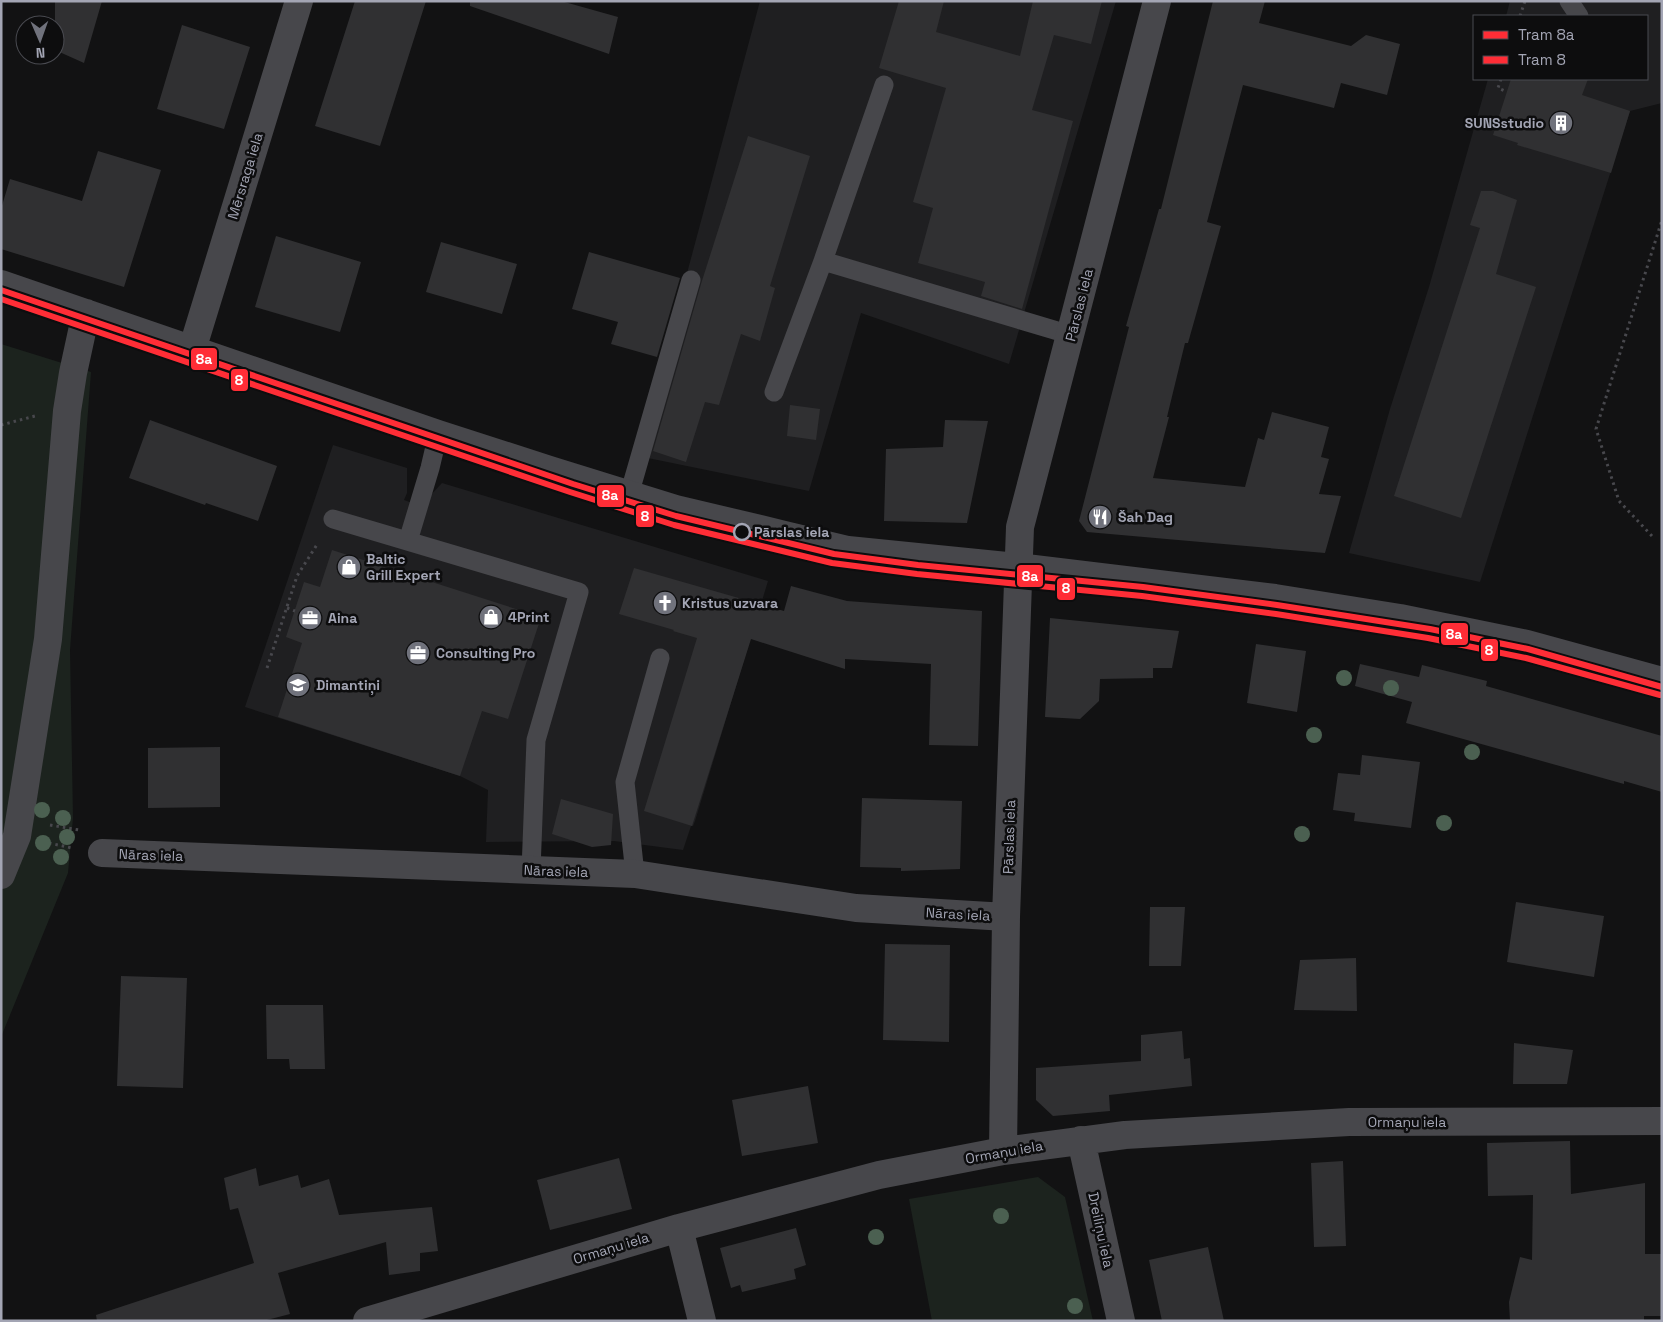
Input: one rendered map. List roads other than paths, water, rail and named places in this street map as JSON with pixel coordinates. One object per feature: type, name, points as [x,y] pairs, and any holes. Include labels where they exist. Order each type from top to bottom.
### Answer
[{"type":"street","name":"Mērsraga iela","points":[[192,350],[299,1]]},
{"type":"street","name":"Pārslas iela","points":[[1003,1151],[1006,917],[1020,527],[1156,1]]},
{"type":"street","points":[[1,284],[438,434],[629,495],[685,511],[848,550],[1018,567],[1275,598],[1400,618],[1527,644],[1662,681]]},
{"type":"street","points":[[1,875],[17,836],[48,639],[67,411],[86,312]]},
{"type":"street","name":"Nāras iela","points":[[102,853],[635,874],[856,908],[1006,917]]},
{"type":"street","name":"Ormaņu iela","points":[[367,1321],[679,1228],[879,1175],[1003,1151],[1125,1136],[1349,1122],[1662,1121]]},
{"type":"street","name":"Dreiliņu iela","points":[[1081,1140],[1121,1321]]},
{"type":"street","points":[[679,1228],[702,1321]]},
{"type":"lane","points":[[1569,1],[1578,15]]},
{"type":"lane","points":[[774,392],[823,262],[884,84]]},
{"type":"lane","points":[[823,262],[1071,335]]},
{"type":"lane","points":[[629,495],[691,280]]},
{"type":"lane","points":[[408,541],[438,434]]},
{"type":"lane","points":[[333,519],[579,592],[536,740],[531,870]]},
{"type":"lane","points":[[635,874],[625,782],[660,658]]},
{"type":"tram line","name":"8a","points":[[1,290],[573,484],[676,516],[834,554],[918,565],[1143,587],[1277,605],[1430,629],[1528,649],[1662,687]]},
{"type":"tram line","name":"8","points":[[1,299],[570,492],[674,525],[832,563],[917,574],[1142,596],[1276,614],[1428,638],[1526,658],[1660,695]]},
{"type":"place","name":"SUNSstudio","points":[[1561,123]]},
{"type":"place","name":"Šah Dag","points":[[1100,517]]},
{"type":"place","name":"Pārslas iela","points":[[742,532]]},
{"type":"place","name":"Baltic Grill Expert","points":[[349,567]]},
{"type":"place","name":"Kristus uzvara","points":[[665,603]]},
{"type":"place","name":"4Print","points":[[491,617]]},
{"type":"place","name":"Aina","points":[[310,618]]},
{"type":"place","name":"Consulting Pro","points":[[418,653]]},
{"type":"place","name":"Dimantiņi","points":[[298,685]]}]
